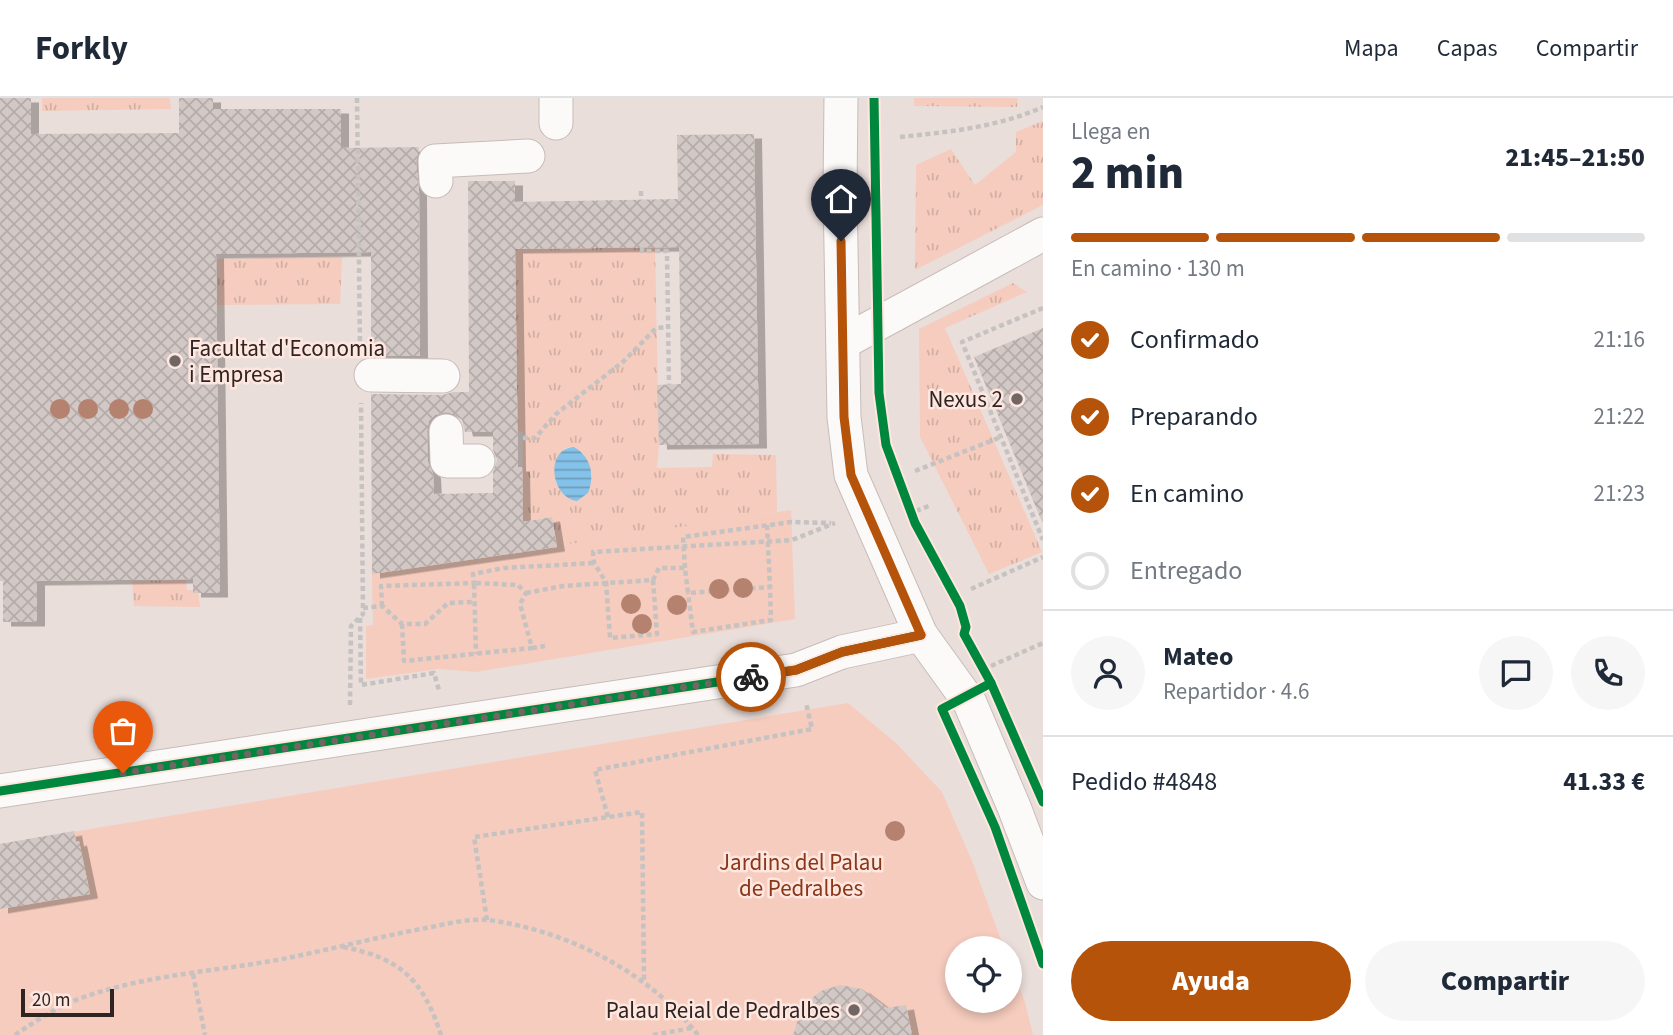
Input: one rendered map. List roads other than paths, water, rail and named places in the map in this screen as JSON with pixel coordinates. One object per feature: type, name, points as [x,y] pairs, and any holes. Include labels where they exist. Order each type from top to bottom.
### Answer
[{"type":"street","points":[[841,98],[844,417],[851,475],[921,635],[982,679],[1014,807],[1043,883]]},
{"type":"street","points":[[436,181],[435,161],[528,156]]},
{"type":"street","points":[[844,342],[1043,234]]},
{"type":"street","points":[[371,375],[443,376]]},
{"type":"street","points":[[446,431],[447,461],[478,461]]},
{"type":"street","points":[[0,791],[796,670],[842,652],[921,635]]},
{"type":"water","points":[[574,447],[588,461],[591,473],[588,493],[577,501],[561,492],[554,474],[558,456],[564,450]]},
{"type":"place","name":"Facultat d'Economia i Empresa","points":[[175,361]]},
{"type":"place","name":"Nexus 2","points":[[1017,399]]},
{"type":"place","name":"Palau Reial de Pedralbes","points":[[854,1010]]},
{"type":"park label","name":"Jardins del Palau de Pedralbes","points":[[801,875]]}]
